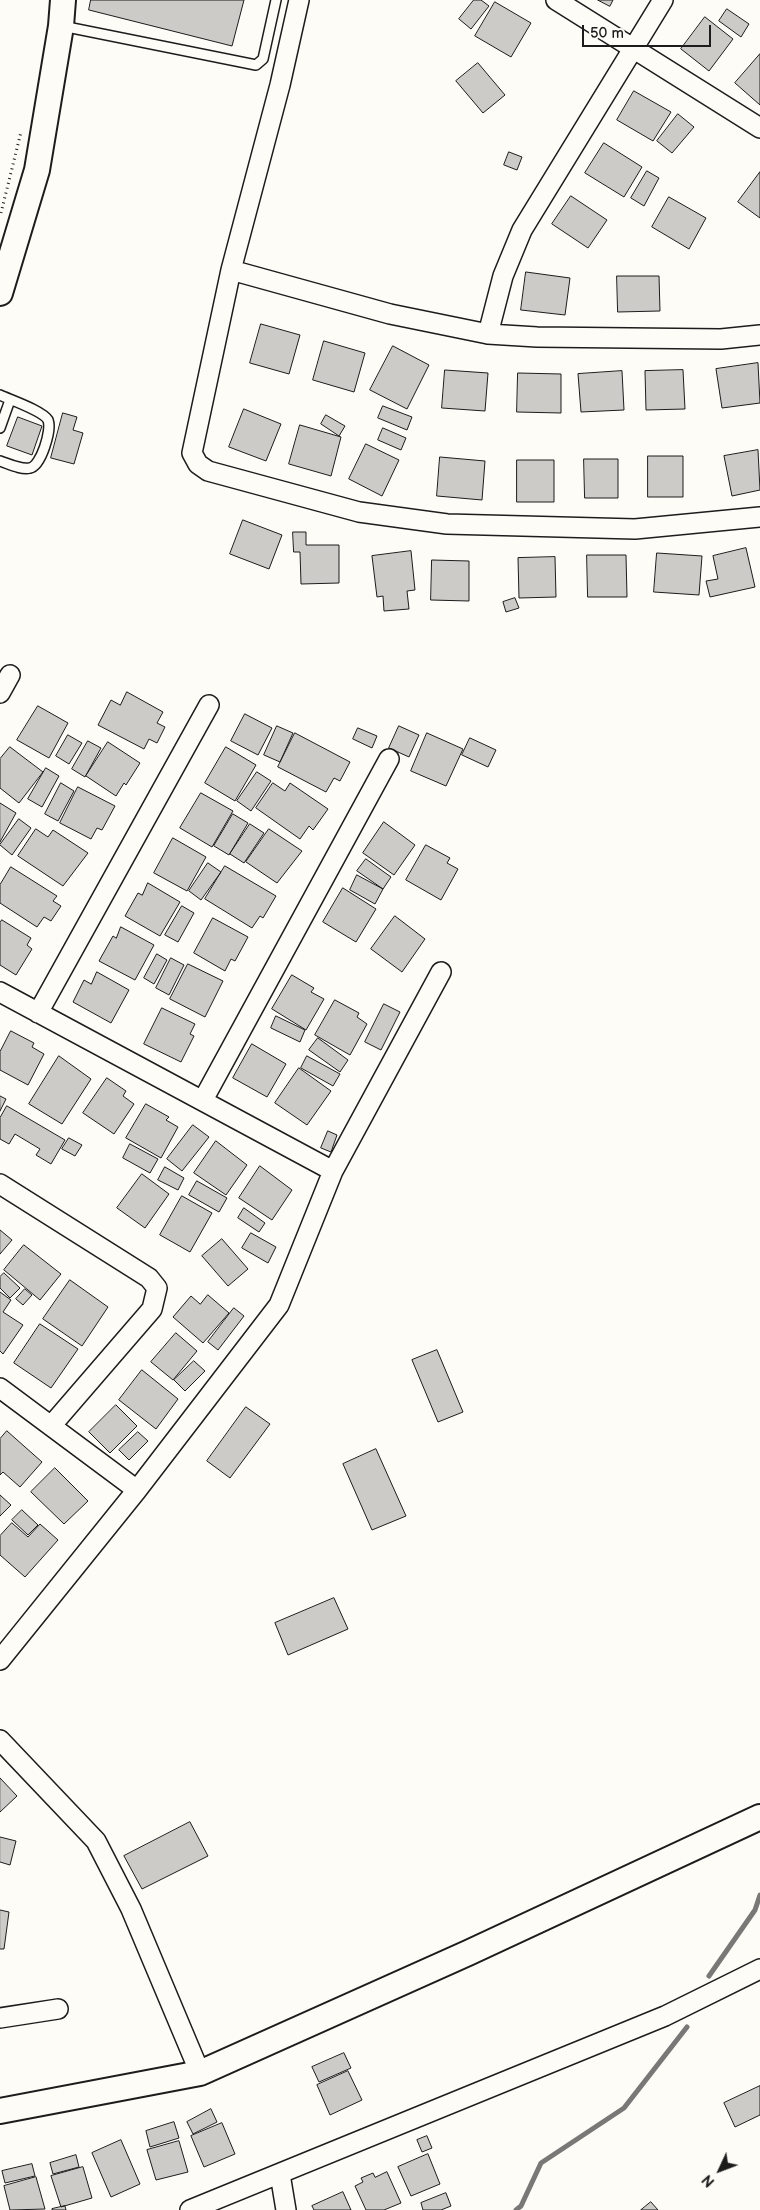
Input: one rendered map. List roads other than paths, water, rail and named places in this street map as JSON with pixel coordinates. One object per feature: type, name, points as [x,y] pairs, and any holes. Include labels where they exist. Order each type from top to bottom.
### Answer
[{"type":"street","points":[[0,292],[37,170],[61,26],[63,0]]},
{"type":"street","points":[[299,0],[280,85],[231,270],[192,453],[198,464],[208,471],[359,512],[447,524],[635,529],[760,518]]},
{"type":"street","points":[[556,0],[760,128]]},
{"type":"street","points":[[488,334],[503,276],[522,230],[663,0]]},
{"type":"street","points":[[231,270],[390,314],[488,334],[537,337],[721,339],[760,335]]},
{"type":"street","points":[[0,694],[10,675]]},
{"type":"street","points":[[38,1013],[209,705]]},
{"type":"street","points":[[203,1100],[390,760]]},
{"type":"street","points":[[0,1660],[137,1490],[279,1305],[333,1171],[441,972]]},
{"type":"street","points":[[0,992],[333,1171]]},
{"type":"street","points":[[0,1184],[149,1278],[157,1288],[152,1309],[51,1426]]},
{"type":"street","points":[[0,1388],[137,1490]]},
{"type":"street","points":[[0,1740],[96,1841],[131,1909],[200,2073]]},
{"type":"street","points":[[0,2110],[200,2073],[468,1954],[760,1817]]},
{"type":"street","points":[[190,2210],[665,2016],[760,1969]]},
{"type":"street","points":[[0,2018],[58,2009]]},
{"type":"street","points":[[280,2174],[286,2210]]},
{"type":"lane","points":[[61,26],[256,65],[263,59],[276,0]]},
{"type":"lane","points":[[0,396],[42,414],[48,420],[49,429],[39,463],[31,468],[23,468],[0,461]]},
{"type":"lane","points":[[0,428],[10,400]]},
{"type":"waterway","points":[[709,1976],[755,1910],[760,1895]]},
{"type":"waterway","points":[[516,2210],[521,2206],[541,2163],[624,2108],[687,2027]]}]
